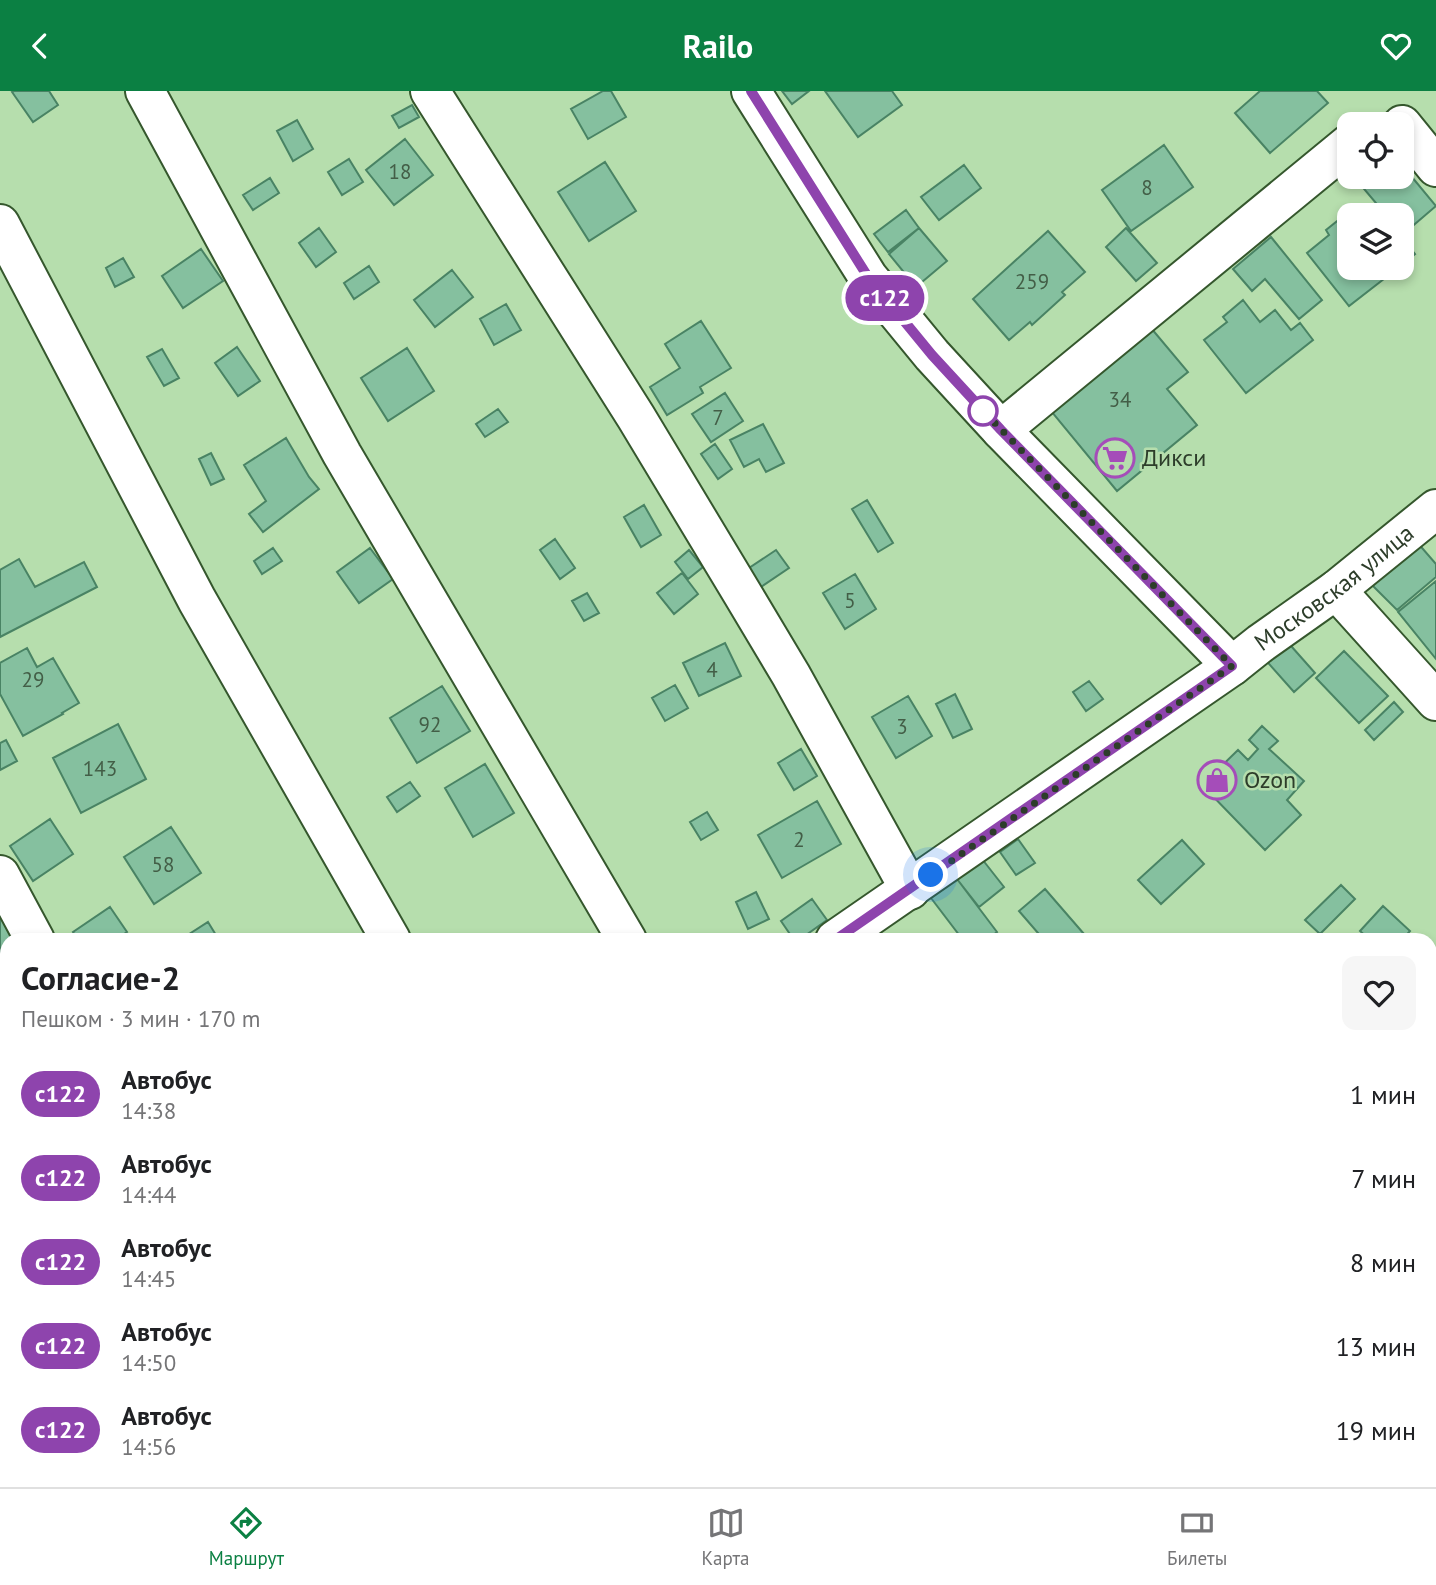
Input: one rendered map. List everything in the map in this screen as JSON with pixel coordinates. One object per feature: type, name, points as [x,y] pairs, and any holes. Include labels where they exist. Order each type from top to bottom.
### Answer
[{"type":"street","points":[[145,91],[342,454],[623,933]]},
{"type":"street","points":[[430,91],[636,417],[742,593],[791,675],[910,890]]},
{"type":"street","points":[[751,91],[868,277],[932,355],[1001,430],[1232,666]]},
{"type":"street","points":[[1414,141],[1436,167]]},
{"type":"street","points":[[1001,430],[1337,153]]},
{"type":"street","points":[[0,225],[197,600],[387,933]]},
{"type":"street","name":"Московская улица","points":[[846,933],[1232,666],[1336,590],[1436,509]]},
{"type":"street","points":[[1336,590],[1436,701]]},
{"type":"street","points":[[0,875],[31,933]]},
{"type":"building","points":[[49,91],[58,105],[33,122],[12,92]]},
{"type":"building","points":[[603,91],[611,91],[626,117],[588,139],[571,109]]},
{"type":"building","points":[[782,91],[809,91],[792,104]]},
{"type":"building","points":[[825,91],[892,91],[902,105],[858,137]]},
{"type":"building","points":[[1260,91],[1317,91],[1328,103],[1270,153],[1235,113]]},
{"type":"building","points":[[412,105],[419,117],[399,128],[392,116]]},
{"type":"building","points":[[297,120],[313,149],[293,161],[277,131]]},
{"type":"building","points":[[405,139],[433,175],[394,205],[366,170]]},
{"type":"building","points":[[1164,145],[1193,187],[1131,231],[1102,190]]},
{"type":"building","points":[[349,159],[363,182],[342,195],[328,172]]},
{"type":"building","points":[[605,162],[636,211],[589,241],[558,192]]},
{"type":"building","points":[[964,165],[981,188],[939,220],[921,197]]},
{"type":"building","points":[[270,178],[279,193],[253,210],[243,195]]},
{"type":"building","points":[[1414,179],[1436,206],[1414,225],[1414,203],[1376,203],[1364,189],[1414,189]]},
{"type":"building","points":[[906,210],[919,228],[888,252],[874,234]]},
{"type":"building","points":[[1337,221],[1337,280],[1383,280],[1349,306],[1307,253],[1329,235],[1326,230]]},
{"type":"building","points":[[319,228],[336,252],[316,267],[299,243]]},
{"type":"building","points":[[919,228],[947,261],[916,287],[889,254]]},
{"type":"building","points":[[1126,228],[1157,263],[1136,281],[1106,247]]},
{"type":"building","points":[[1048,231],[1085,272],[1062,292],[1065,295],[1032,325],[1030,322],[1009,340],[973,299]]},
{"type":"building","points":[[1271,237],[1322,300],[1299,319],[1265,279],[1252,291],[1233,269]]},
{"type":"building","points":[[201,249],[223,281],[183,308],[162,276]]},
{"type":"building","points":[[123,258],[134,277],[115,287],[106,268]]},
{"type":"building","points":[[369,266],[379,282],[354,299],[344,283]]},
{"type":"building","points":[[452,270],[473,297],[435,327],[414,300]]},
{"type":"building","points":[[1243,300],[1260,322],[1275,310],[1291,330],[1300,323],[1313,340],[1246,393],[1204,340],[1227,322],[1223,317]]},
{"type":"building","points":[[506,304],[521,330],[494,345],[480,319]]},
{"type":"building","points":[[701,321],[731,368],[700,387],[703,393],[667,415],[650,387],[680,368],[665,344]]},
{"type":"building","points":[[1151,328],[1188,372],[1167,389],[1197,425],[1117,491],[1051,411]]},
{"type":"building","points":[[237,347],[260,381],[238,396],[215,363]]},
{"type":"building","points":[[407,348],[434,391],[388,421],[361,378]]},
{"type":"building","points":[[162,349],[179,378],[164,386],[147,357]]},
{"type":"building","points":[[725,393],[743,421],[711,442],[692,414]]},
{"type":"building","points":[[498,409],[508,422],[485,437],[476,424]]},
{"type":"building","points":[[763,424],[784,463],[766,472],[759,459],[744,467],[730,440]]},
{"type":"building","points":[[286,438],[319,489],[263,532],[249,514],[266,501],[244,465]]},
{"type":"building","points":[[715,444],[732,469],[718,479],[701,454]]},
{"type":"building","points":[[211,453],[224,479],[211,485],[199,459]]},
{"type":"building","points":[[867,500],[893,543],[878,552],[852,509]]},
{"type":"building","points":[[644,505],[661,535],[641,547],[624,517]]},
{"type":"building","points":[[555,539],[575,568],[560,579],[540,550]]},
{"type":"building","points":[[1416,541],[1436,564],[1436,577],[1397,610],[1366,579]]},
{"type":"building","points":[[273,548],[282,561],[262,574],[254,561]]},
{"type":"building","points":[[370,548],[393,579],[359,603],[337,572]]},
{"type":"building","points":[[689,550],[703,567],[688,579],[675,562]]},
{"type":"building","points":[[776,550],[789,568],[758,589],[746,570]]},
{"type":"building","points":[[19,559],[35,587],[84,562],[97,587],[0,637],[0,570]]},
{"type":"building","points":[[682,573],[698,594],[674,614],[657,593]]},
{"type":"building","points":[[855,574],[876,609],[845,629],[823,593]]},
{"type":"building","points":[[1436,581],[1436,659],[1398,612]]},
{"type":"building","points":[[587,593],[599,613],[584,621],[572,601]]},
{"type":"building","points":[[1284,638],[1315,673],[1294,692],[1263,657]]},
{"type":"building","points":[[725,643],[741,676],[699,696],[683,663]]},
{"type":"building","points":[[27,648],[37,667],[53,658],[79,703],[23,736],[0,694],[0,663]]},
{"type":"building","points":[[1344,651],[1388,696],[1359,723],[1316,678]]},
{"type":"building","points":[[1089,681],[1103,699],[1086,711],[1073,692]]},
{"type":"building","points":[[675,685],[688,708],[665,721],[652,698]]},
{"type":"building","points":[[442,686],[470,731],[417,763],[390,718]]},
{"type":"building","points":[[955,694],[972,729],[953,738],[936,704]]},
{"type":"building","points":[[908,696],[932,736],[896,758],[872,717]]},
{"type":"building","points":[[1394,702],[1403,712],[1374,740],[1365,730]]},
{"type":"building","points":[[118,724],[146,779],[81,813],[53,758]]},
{"type":"building","points":[[1262,726],[1278,741],[1269,749],[1304,781],[1287,800],[1301,815],[1265,850],[1202,785],[1238,750],[1248,760],[1258,749],[1249,740]]},
{"type":"building","points":[[6,740],[17,761],[0,770],[0,743]]},
{"type":"building","points":[[801,749],[817,776],[794,790],[778,763]]},
{"type":"building","points":[[485,764],[514,813],[473,837],[445,788]]},
{"type":"building","points":[[410,782],[420,796],[397,812],[387,797]]},
{"type":"building","points":[[817,801],[841,844],[782,878],[758,835]]},
{"type":"building","points":[[707,812],[718,830],[701,840],[690,822]]},
{"type":"building","points":[[50,819],[73,854],[33,881],[10,846]]},
{"type":"building","points":[[171,827],[201,873],[154,904],[124,857]]},
{"type":"building","points":[[1018,839],[1035,863],[1016,875],[1000,852]]},
{"type":"building","points":[[1182,840],[1204,864],[1161,904],[1138,880]]},
{"type":"building","points":[[982,859],[1004,887],[979,907],[957,879]]},
{"type":"building","points":[[957,879],[997,932],[958,933],[931,898]]},
{"type":"building","points":[[1341,885],[1355,899],[1321,933],[1305,920]]},
{"type":"building","points":[[1045,889],[1083,933],[1038,933],[1019,911]]},
{"type":"building","points":[[756,892],[769,919],[748,929],[736,902]]},
{"type":"building","points":[[812,899],[827,920],[809,933],[789,933],[781,921]]},
{"type":"building","points":[[0,905],[18,933],[0,933]]},
{"type":"building","points":[[1383,906],[1410,931],[1362,933],[1360,931]]},
{"type":"building","points":[[110,907],[127,932],[74,933]]},
{"type":"building","points":[[208,922],[215,933],[191,933]]},
{"type":"bus line","name":"с122","points":[[751,91],[868,277],[932,355],[1001,430],[1232,666],[846,933]]},
{"type":"place","name":"Дикси","points":[[1115,458]]},
{"type":"place","name":"Ozon","points":[[1217,780]]},
{"type":"route","points":[[931,875],[1232,666],[983,411]]}]
